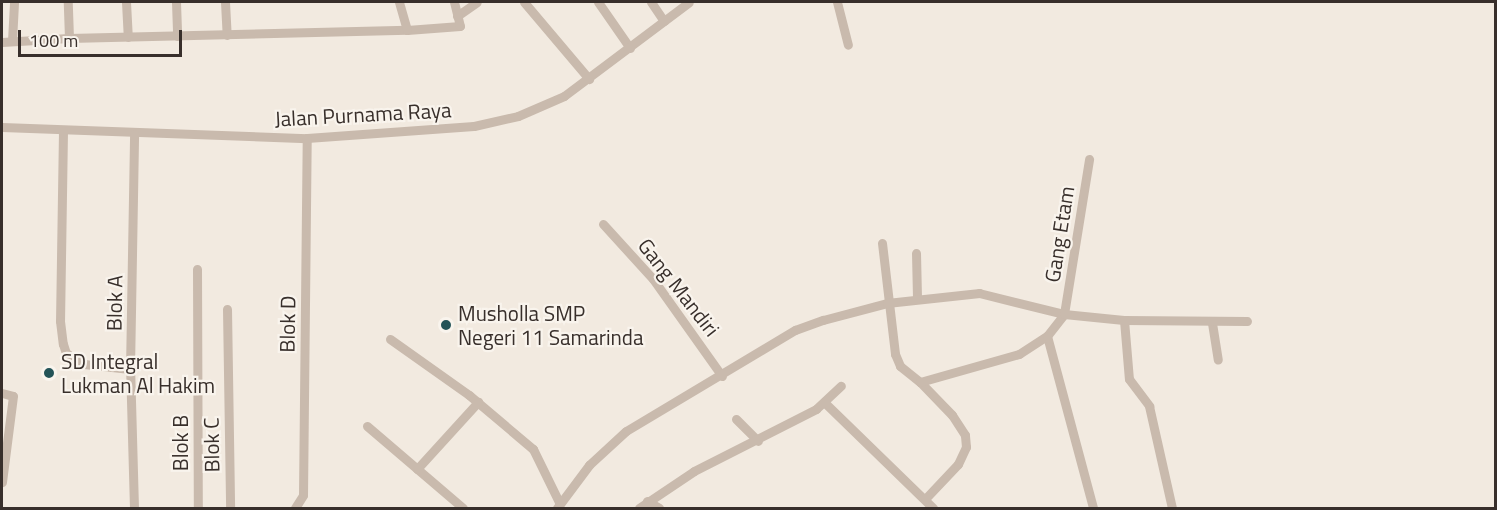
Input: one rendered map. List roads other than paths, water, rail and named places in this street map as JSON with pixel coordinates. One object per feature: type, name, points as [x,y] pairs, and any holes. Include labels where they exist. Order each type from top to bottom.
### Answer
[{"type":"street","points":[[12,41],[14,2]]},
{"type":"street","points":[[68,2],[69,38]]},
{"type":"street","points":[[126,2],[128,37]]},
{"type":"street","points":[[176,2],[177,36]]},
{"type":"street","points":[[225,2],[227,35]]},
{"type":"street","points":[[399,2],[407,30]]},
{"type":"street","points":[[2,42],[69,38],[455,28],[460,26],[454,2]]},
{"type":"street","points":[[457,16],[477,2]]},
{"type":"street","points":[[524,2],[589,79]]},
{"type":"street","points":[[598,2],[630,48]]},
{"type":"street","points":[[651,2],[664,21]]},
{"type":"street","name":"Jalan Purnama Raya","points":[[2,127],[134,134],[307,138],[424,132],[483,124],[551,104],[589,79],[689,2]]},
{"type":"street","points":[[837,2],[848,45]]},
{"type":"street","points":[[63,131],[60,321],[63,344],[66,353],[84,364],[130,369]]},
{"type":"street","name":"Blok A","points":[[134,134],[130,369],[134,508]]},
{"type":"street","name":"Blok D","points":[[295,508],[303,495],[307,138]]},
{"type":"street","name":"Gang Etam","points":[[1064,314],[1089,159]]},
{"type":"street","name":"Gang Mandiri","points":[[603,224],[653,279],[722,376]]},
{"type":"street","points":[[882,243],[887,303],[895,354],[900,366],[920,382],[952,415],[966,435],[966,447],[958,464],[925,499]]},
{"type":"street","points":[[916,253],[917,298]]},
{"type":"street","name":"Blok B","points":[[197,269],[198,508]]},
{"type":"street","points":[[390,339],[478,402],[533,449],[559,506],[589,465],[626,431],[722,376],[795,330],[887,303],[917,298],[989,294],[1064,314],[1124,320],[1212,323],[1247,321]]},
{"type":"street","name":"Blok C","points":[[227,309],[230,508]]},
{"type":"street","points":[[920,382],[1019,354],[1047,336],[1064,314]]},
{"type":"street","points":[[1124,320],[1129,379],[1149,406],[1172,508]]},
{"type":"street","points":[[1212,323],[1218,360]]},
{"type":"street","points":[[1047,336],[1093,508]]},
{"type":"street","points":[[639,508],[694,471],[758,441],[825,403],[841,386]]},
{"type":"street","points":[[2,393],[13,396],[5,429],[2,482]]},
{"type":"street","points":[[417,469],[478,402]]},
{"type":"street","points":[[825,403],[933,508]]},
{"type":"street","points":[[736,419],[758,441]]},
{"type":"street","points":[[367,426],[464,508]]},
{"type":"street","points":[[648,501],[659,508]]},
{"type":"place","name":"Musholla SMP Negeri 11 Samarinda","points":[[446,325]]},
{"type":"place","name":"SD Integral Lukman Al Hakim","points":[[49,373]]}]
